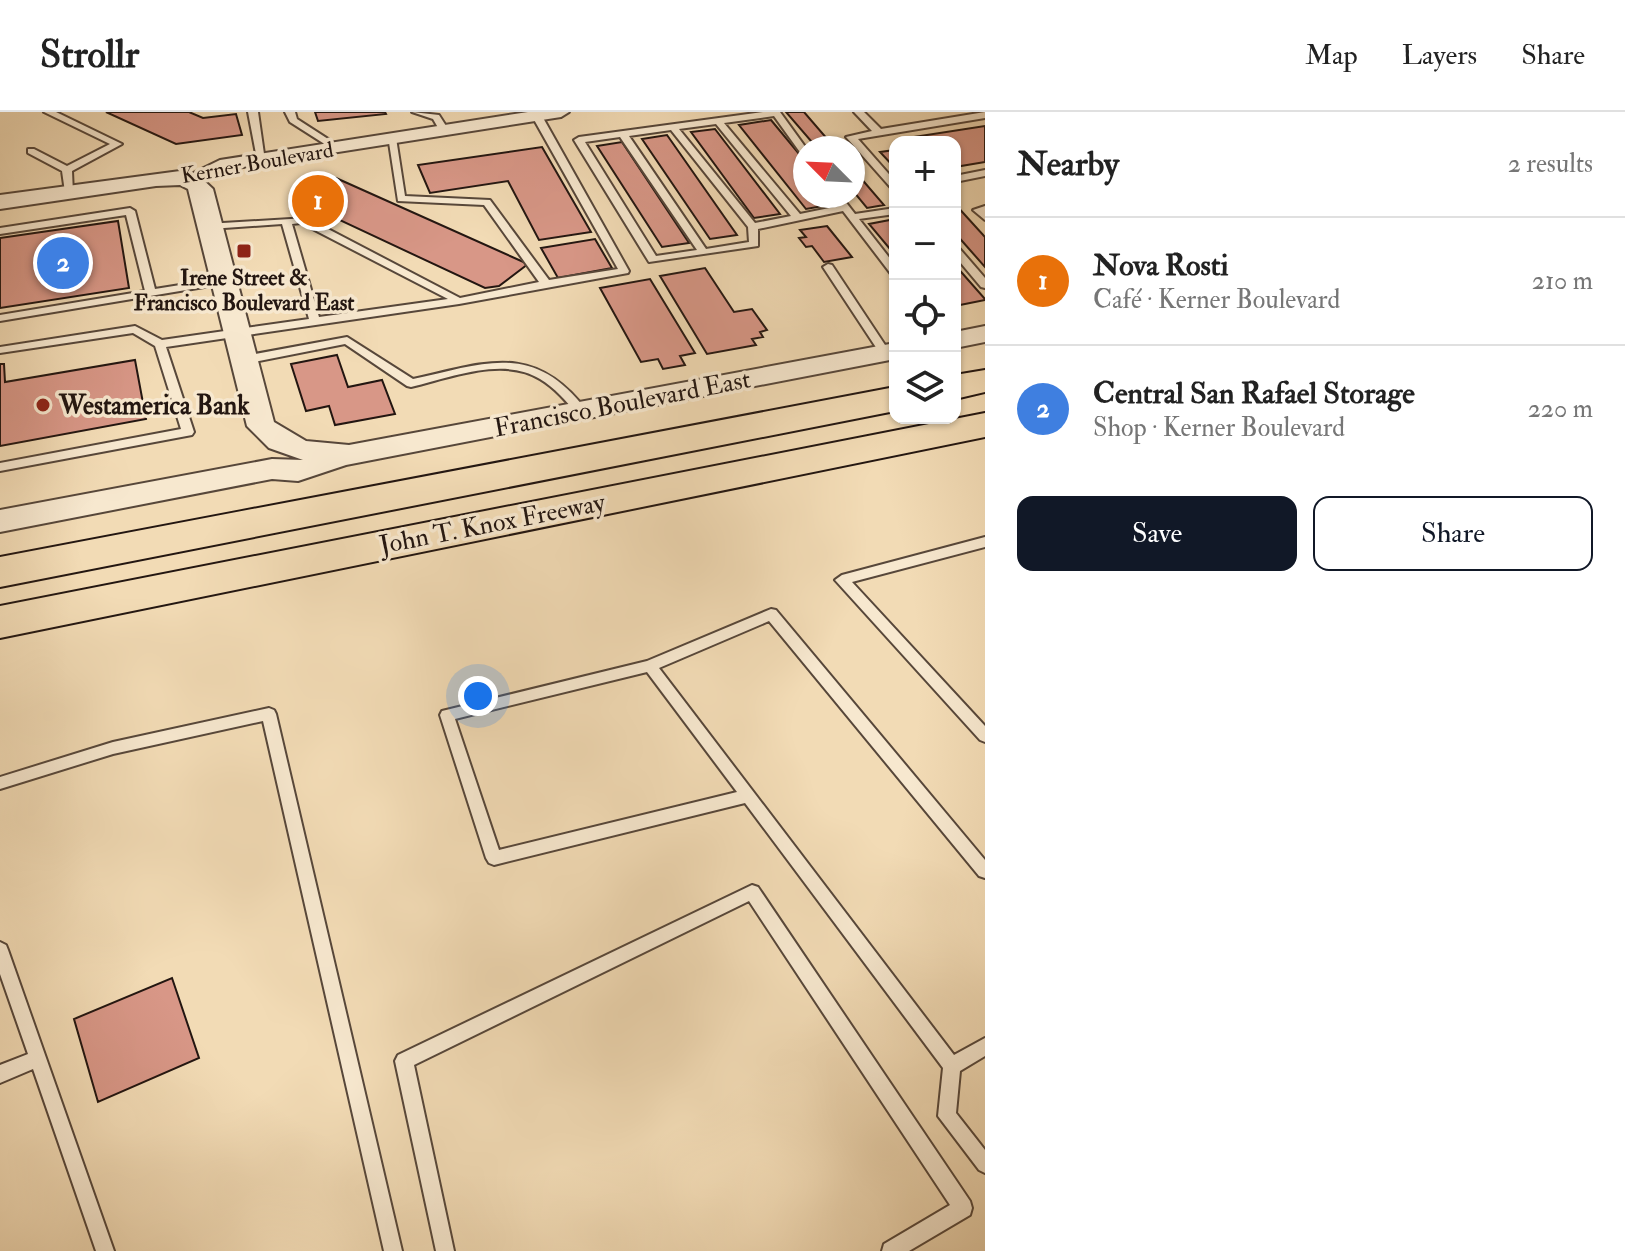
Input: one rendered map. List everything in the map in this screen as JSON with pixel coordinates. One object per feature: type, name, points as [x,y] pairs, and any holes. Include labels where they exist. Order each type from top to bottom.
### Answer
[{"type":"highway","points":[[961,386],[985,381]]},
{"type":"highway","name":"John T. Knox Freeway","points":[[0,572],[889,400]]},
{"type":"highway","name":"John T. Knox Freeway","points":[[0,622],[985,425]]},
{"type":"street","name":"Kerner Boulevard","points":[[0,202],[68,181],[188,180],[208,169],[391,138],[440,119],[537,116],[561,112]]},
{"type":"street","points":[[188,180],[201,189],[261,426],[256,433],[256,443],[272,469]]},
{"type":"street","points":[[961,339],[985,334]]},
{"type":"street","name":"Francisco Boulevard East","points":[[0,521],[272,469],[309,469],[349,455],[889,352]]},
{"type":"street","name":"Francisco Boulevard East","points":[[261,426],[278,440],[295,447],[349,455]]},
{"type":"lane","points":[[31,151],[68,181],[117,144],[49,112]]},
{"type":"lane","points":[[253,112],[262,159]]},
{"type":"lane","points":[[290,112],[293,120],[337,148]]},
{"type":"lane","points":[[417,112],[440,119]]},
{"type":"lane","points":[[859,112],[879,133]]},
{"type":"lane","points":[[924,112],[935,123]]},
{"type":"lane","points":[[673,127],[753,227],[754,244],[653,260],[579,140],[673,127],[776,113],[793,136]]},
{"type":"lane","points":[[889,180],[851,137],[985,115]]},
{"type":"lane","points":[[0,350],[135,329],[160,344],[459,301],[624,271],[537,116]]},
{"type":"lane","points":[[718,121],[798,218]]},
{"type":"lane","points":[[623,134],[703,252]]},
{"type":"lane","points":[[391,138],[401,199],[487,202],[546,284]]},
{"type":"lane","points":[[961,178],[985,173]]},
{"type":"lane","points":[[845,208],[889,264]]},
{"type":"lane","points":[[985,209],[978,210],[985,217]]},
{"type":"lane","points":[[0,231],[130,211],[151,294]]},
{"type":"lane","points":[[753,227],[848,212],[889,211]]},
{"type":"lane","points":[[210,226],[303,220],[459,301]]},
{"type":"lane","points":[[286,221],[315,321]]},
{"type":"lane","points":[[961,257],[985,285]]},
{"type":"lane","points":[[828,267],[889,351]]},
{"type":"lane","points":[[0,318],[224,281]]},
{"type":"lane","points":[[244,360],[347,340],[411,383],[509,364],[533,369],[559,383],[581,411]]},
{"type":"lane","points":[[0,467],[188,432],[160,344]]},
{"type":"lane","points":[[985,542],[842,580],[985,736]]},
{"type":"lane","points":[[748,796],[494,858],[447,715],[650,666],[771,614],[985,871]]},
{"type":"lane","points":[[650,666],[952,1066],[947,1116],[985,1164]]},
{"type":"lane","points":[[0,783],[113,748],[269,714],[393,1251]]},
{"type":"lane","points":[[445,1251],[404,1061],[752,892],[963,1208],[891,1251]]},
{"type":"lane","points":[[0,950],[105,1251]]},
{"type":"lane","points":[[952,1066],[985,1046]]},
{"type":"lane","points":[[0,1074],[38,1058]]},
{"type":"building","points":[[106,112],[189,112],[203,118],[236,114],[242,135],[176,144]]},
{"type":"building","points":[[315,112],[385,112],[386,114],[318,121]]},
{"type":"building","points":[[786,112],[804,112],[825,136],[807,136]]},
{"type":"building","points":[[771,120],[793,147],[793,193],[739,125]]},
{"type":"building","points":[[985,126],[985,162],[961,166],[961,136],[920,136]]},
{"type":"building","points":[[715,129],[780,214],[754,218],[691,132]]},
{"type":"building","points":[[667,135],[737,235],[710,239],[642,139]]},
{"type":"building","points":[[622,142],[689,243],[662,247],[597,146]]},
{"type":"building","points":[[542,147],[591,232],[539,240],[508,181],[430,193],[418,165]]},
{"type":"building","points":[[889,151],[889,162],[880,152]]},
{"type":"building","points":[[336,178],[528,264],[499,286],[485,288],[299,201]]},
{"type":"building","points":[[865,183],[884,205],[867,208],[865,206]]},
{"type":"building","points":[[961,211],[985,237],[985,267],[961,240]]},
{"type":"building","points":[[889,220],[889,248],[869,224]]},
{"type":"building","points":[[118,221],[129,288],[0,308],[0,238]]},
{"type":"building","points":[[827,226],[852,257],[824,262],[812,246],[806,247],[799,238],[806,237],[800,230]]},
{"type":"building","points":[[595,239],[612,268],[558,278],[541,248]]},
{"type":"building","points":[[705,268],[734,312],[752,309],[767,330],[760,332],[763,337],[752,339],[756,345],[707,354],[660,276]]},
{"type":"building","points":[[961,272],[985,299],[961,305]]},
{"type":"building","points":[[650,279],[695,353],[680,356],[685,365],[663,369],[658,359],[641,362],[600,288]]},
{"type":"building","points":[[337,355],[348,387],[382,380],[395,414],[335,425],[329,406],[306,411],[291,364]]},
{"type":"building","points":[[135,360],[146,419],[0,446],[0,364],[4,364],[5,382]]},
{"type":"building","points":[[172,978],[199,1058],[98,1102],[74,1019]]},
{"type":"place","name":"Nova Rosti","points":[[318,201]]},
{"type":"place","name":"Irene Street & Francisco Boulevard East","points":[[244,251]]},
{"type":"place","name":"Central San Rafael Storage","points":[[63,263]]},
{"type":"place","name":"Westamerica Bank","points":[[43,405]]}]
